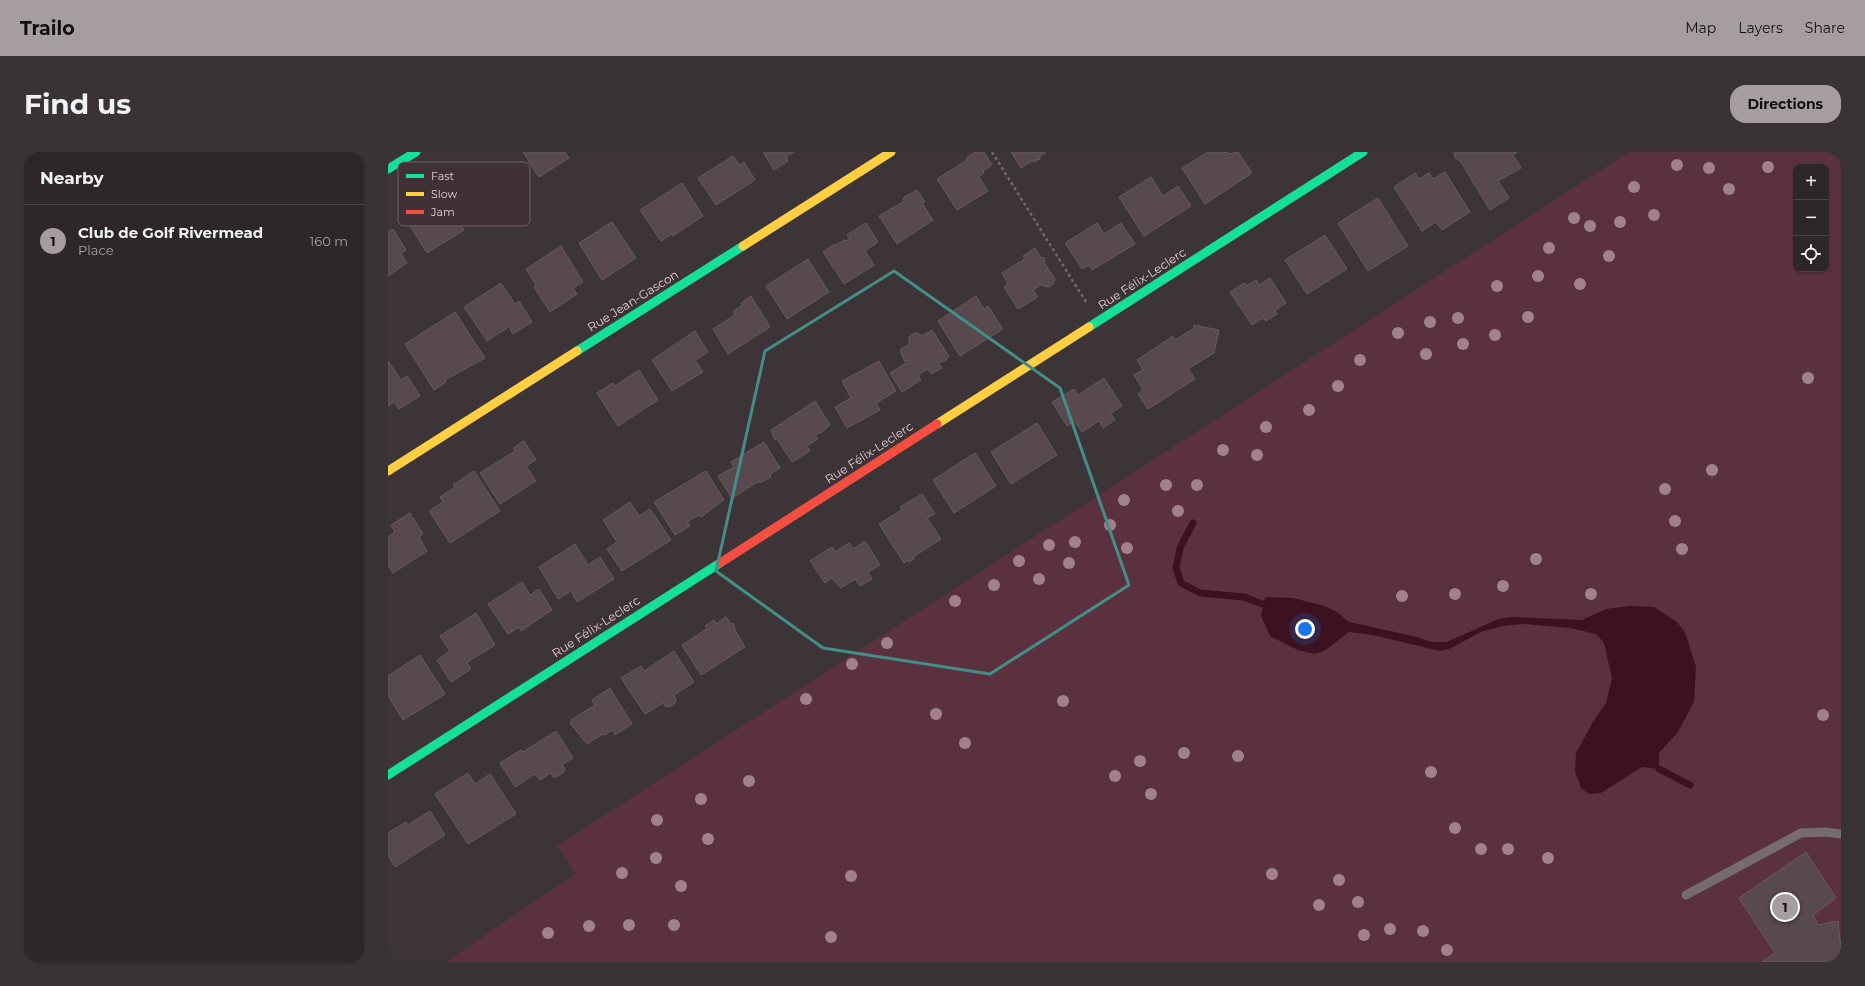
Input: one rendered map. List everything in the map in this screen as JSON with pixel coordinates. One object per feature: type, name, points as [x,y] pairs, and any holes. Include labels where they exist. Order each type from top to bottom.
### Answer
[{"type":"street","points":[[400,162],[416,152]]},
{"type":"street","name":"Rue Jean-Gascon","points":[[388,471],[891,152]]},
{"type":"street","name":"Rue Félix-Leclerc","points":[[388,774],[1363,152]]},
{"type":"street","points":[[388,170],[398,164]]},
{"type":"lane","points":[[1686,896],[1801,833],[1825,832],[1841,834]]},
{"type":"path","points":[[992,152],[1098,322]]},
{"type":"highlighted area","points":[[894,271],[1060,388],[1129,585],[990,674],[823,648],[716,571],[765,351]]},
{"type":"shaded area","points":[[1629,152],[1841,152],[1841,962],[446,962],[575,874],[557,846]]},
{"type":"shaded area","points":[[1265,597],[1293,598],[1325,606],[1337,612],[1349,622],[1413,636],[1432,642],[1447,642],[1498,619],[1512,617],[1582,620],[1606,609],[1630,606],[1654,607],[1677,622],[1685,632],[1696,667],[1694,702],[1678,732],[1659,753],[1659,769],[1642,767],[1601,793],[1589,794],[1581,788],[1575,771],[1576,753],[1593,722],[1606,703],[1612,678],[1604,643],[1596,634],[1570,628],[1523,624],[1502,626],[1481,632],[1449,649],[1440,651],[1373,635],[1349,632],[1324,651],[1315,654],[1298,650],[1270,636],[1261,616]]},
{"type":"building","points":[[523,152],[565,152],[569,158],[539,177]]},
{"type":"building","points":[[763,152],[794,152],[786,157],[788,161],[774,170]]},
{"type":"building","points":[[975,152],[984,152],[992,165],[983,171],[984,173],[979,177],[988,191],[957,210],[937,179],[967,160],[966,158]]},
{"type":"building","points":[[1011,152],[1046,152],[1040,156],[1040,159],[1034,162],[1032,161],[1021,168]]},
{"type":"building","points":[[1208,152],[1228,152],[1229,154],[1238,152],[1252,173],[1205,204],[1182,168]]},
{"type":"building","points":[[1454,152],[1517,152],[1513,155],[1521,168],[1498,181],[1509,198],[1490,210],[1461,162],[1455,158]]},
{"type":"building","points":[[733,156],[739,165],[744,162],[755,180],[716,205],[698,178]]},
{"type":"building","points":[[1445,172],[1470,212],[1442,230],[1436,222],[1422,231],[1394,187],[1415,173],[1419,179],[1429,173],[1433,179]]},
{"type":"building","points":[[1151,177],[1163,196],[1178,186],[1191,206],[1144,236],[1119,197]]},
{"type":"building","points":[[682,183],[703,216],[673,236],[672,234],[661,241],[640,210]]},
{"type":"building","points":[[917,190],[925,202],[922,203],[933,220],[897,244],[879,216],[904,201],[903,198]]},
{"type":"building","points":[[1378,198],[1408,246],[1368,271],[1338,223]]},
{"type":"building","points":[[612,222],[636,258],[602,280],[579,243]]},
{"type":"building","points":[[866,223],[878,242],[865,251],[874,265],[844,284],[823,252],[835,244],[836,245],[850,239],[847,235]]},
{"type":"building","points":[[1097,223],[1104,234],[1121,223],[1135,244],[1092,270],[1089,265],[1082,269],[1065,243]]},
{"type":"building","points":[[410,226],[462,226],[464,230],[427,253]]},
{"type":"building","points":[[393,229],[406,250],[401,254],[407,263],[388,276],[388,232]]},
{"type":"building","points":[[1325,235],[1347,269],[1307,294],[1285,260]]},
{"type":"building","points":[[561,246],[583,282],[573,288],[577,294],[550,312],[534,287],[536,285],[526,269]]},
{"type":"building","points":[[1035,248],[1041,258],[1043,257],[1044,262],[1055,279],[1053,284],[1049,287],[1043,286],[1042,284],[1033,290],[1038,297],[1018,309],[1004,287],[1008,284],[1002,273],[1025,259],[1023,256]]},
{"type":"building","points":[[808,259],[829,292],[787,319],[766,286]]},
{"type":"building","points":[[1270,278],[1286,303],[1275,310],[1277,314],[1266,321],[1263,318],[1252,325],[1230,292],[1244,283],[1246,286],[1256,280],[1259,285]]},
{"type":"building","points":[[501,283],[515,304],[519,301],[532,322],[513,334],[509,327],[487,341],[464,307]]},
{"type":"building","points":[[751,296],[770,327],[728,354],[713,329],[735,315],[733,311],[742,306],[741,303]]},
{"type":"building","points":[[976,296],[984,309],[988,306],[1003,329],[960,356],[938,321]]},
{"type":"building","points":[[455,312],[485,358],[445,380],[446,382],[434,390],[405,344]]},
{"type":"building","points":[[1194,325],[1219,330],[1214,353],[1188,369],[1195,379],[1148,409],[1138,394],[1143,390],[1134,375],[1143,370],[1137,360],[1173,336],[1175,340],[1193,329]]},
{"type":"building","points":[[932,330],[949,356],[946,360],[938,363],[942,368],[931,374],[928,369],[918,375],[921,380],[902,392],[890,373],[908,362],[907,360],[905,362],[900,350],[909,344],[909,337],[916,332],[922,336]]},
{"type":"building","points":[[695,331],[708,352],[695,360],[703,372],[672,391],[652,360]]},
{"type":"building","points":[[388,361],[401,380],[407,376],[420,396],[399,409],[394,402],[388,406]]},
{"type":"building","points":[[879,361],[896,391],[876,403],[880,410],[847,428],[835,407],[851,398],[842,381]]},
{"type":"building","points":[[639,370],[658,400],[618,426],[597,393],[613,383],[615,386]]},
{"type":"building","points":[[1104,378],[1122,406],[1111,413],[1115,420],[1103,428],[1099,421],[1082,432],[1074,421],[1067,426],[1052,402],[1074,389],[1078,395]]},
{"type":"building","points":[[815,401],[830,425],[822,432],[815,435],[818,439],[807,446],[810,451],[792,462],[777,439],[775,440],[771,430]]},
{"type":"building","points":[[1037,423],[1057,455],[1011,484],[991,452]]},
{"type":"building","points":[[524,441],[536,460],[526,466],[536,481],[500,504],[480,473],[515,451],[513,448]]},
{"type":"building","points":[[764,442],[780,468],[770,474],[771,477],[760,483],[759,481],[732,498],[718,476],[734,467],[731,462]]},
{"type":"building","points":[[975,453],[996,486],[954,513],[933,480]]},
{"type":"building","points":[[474,471],[500,511],[450,543],[429,511],[443,502],[440,497],[455,487],[453,485]]},
{"type":"building","points":[[706,471],[724,500],[701,517],[699,515],[687,522],[690,526],[675,535],[654,502]]},
{"type":"building","points":[[922,494],[935,514],[927,518],[941,539],[913,557],[914,559],[909,562],[908,560],[904,563],[879,524],[902,510],[900,507]]},
{"type":"building","points":[[630,502],[639,516],[650,509],[671,540],[622,571],[607,549],[617,542],[603,520]]},
{"type":"building","points":[[410,513],[423,534],[419,537],[427,551],[393,573],[388,565],[388,537],[395,532],[391,525]]},
{"type":"building","points":[[865,541],[880,565],[868,572],[872,579],[860,586],[855,579],[841,588],[832,578],[825,583],[810,561],[832,547],[835,552],[849,543],[853,549]]},
{"type":"building","points":[[575,544],[588,565],[600,557],[614,579],[577,602],[571,591],[558,599],[539,567]]},
{"type":"building","points":[[522,582],[530,595],[539,589],[552,610],[521,631],[519,627],[508,634],[488,604]]},
{"type":"building","points":[[476,613],[495,645],[467,662],[471,669],[451,682],[437,660],[450,651],[440,636]]},
{"type":"building","points":[[726,617],[731,624],[733,623],[734,628],[745,647],[701,675],[682,645],[707,629],[705,626],[714,620],[716,624]]},
{"type":"building","points":[[674,651],[694,682],[674,695],[676,699],[675,703],[670,707],[665,706],[663,703],[645,714],[621,678],[641,666],[644,671]]},
{"type":"building","points":[[420,655],[445,694],[403,720],[388,696],[388,676]]},
{"type":"building","points":[[610,688],[632,724],[615,735],[613,730],[604,735],[603,734],[587,744],[570,723],[573,721],[571,720],[595,705],[592,700]]},
{"type":"building","points":[[556,731],[573,758],[562,765],[565,769],[563,773],[553,777],[551,773],[540,780],[535,774],[515,787],[500,763],[521,750],[523,752]]},
{"type":"building","points":[[468,773],[475,784],[490,774],[516,814],[468,844],[435,794]]},
{"type":"building","points":[[430,811],[445,835],[395,867],[388,856],[388,833],[406,822],[408,825]]},
{"type":"building","points":[[1806,852],[1836,898],[1813,915],[1818,925],[1838,921],[1841,941],[1841,962],[1762,962],[1775,953],[1739,898]]},
{"type":"waterway","points":[[1193,523],[1180,548],[1176,568],[1181,583],[1200,593],[1244,597],[1265,605]]},
{"type":"waterway","points":[[1659,769],[1690,785]]},
{"type":"traffic: fast","points":[[400,162],[416,152]]},
{"type":"traffic: fast","points":[[1089,327],[1363,152]]},
{"type":"traffic: fast","points":[[388,169],[398,163]]},
{"type":"traffic: fast","points":[[577,351],[743,246]]},
{"type":"traffic: fast","points":[[388,775],[720,563]]},
{"type":"traffic: slow","points":[[743,246],[891,152]]},
{"type":"traffic: slow","points":[[937,424],[1089,327]]},
{"type":"traffic: slow","points":[[388,471],[577,351]]},
{"type":"traffic: jam","points":[[720,563],[937,424]]},
{"type":"place","name":"Club de Golf Rivermead","points":[[1785,907]]}]
